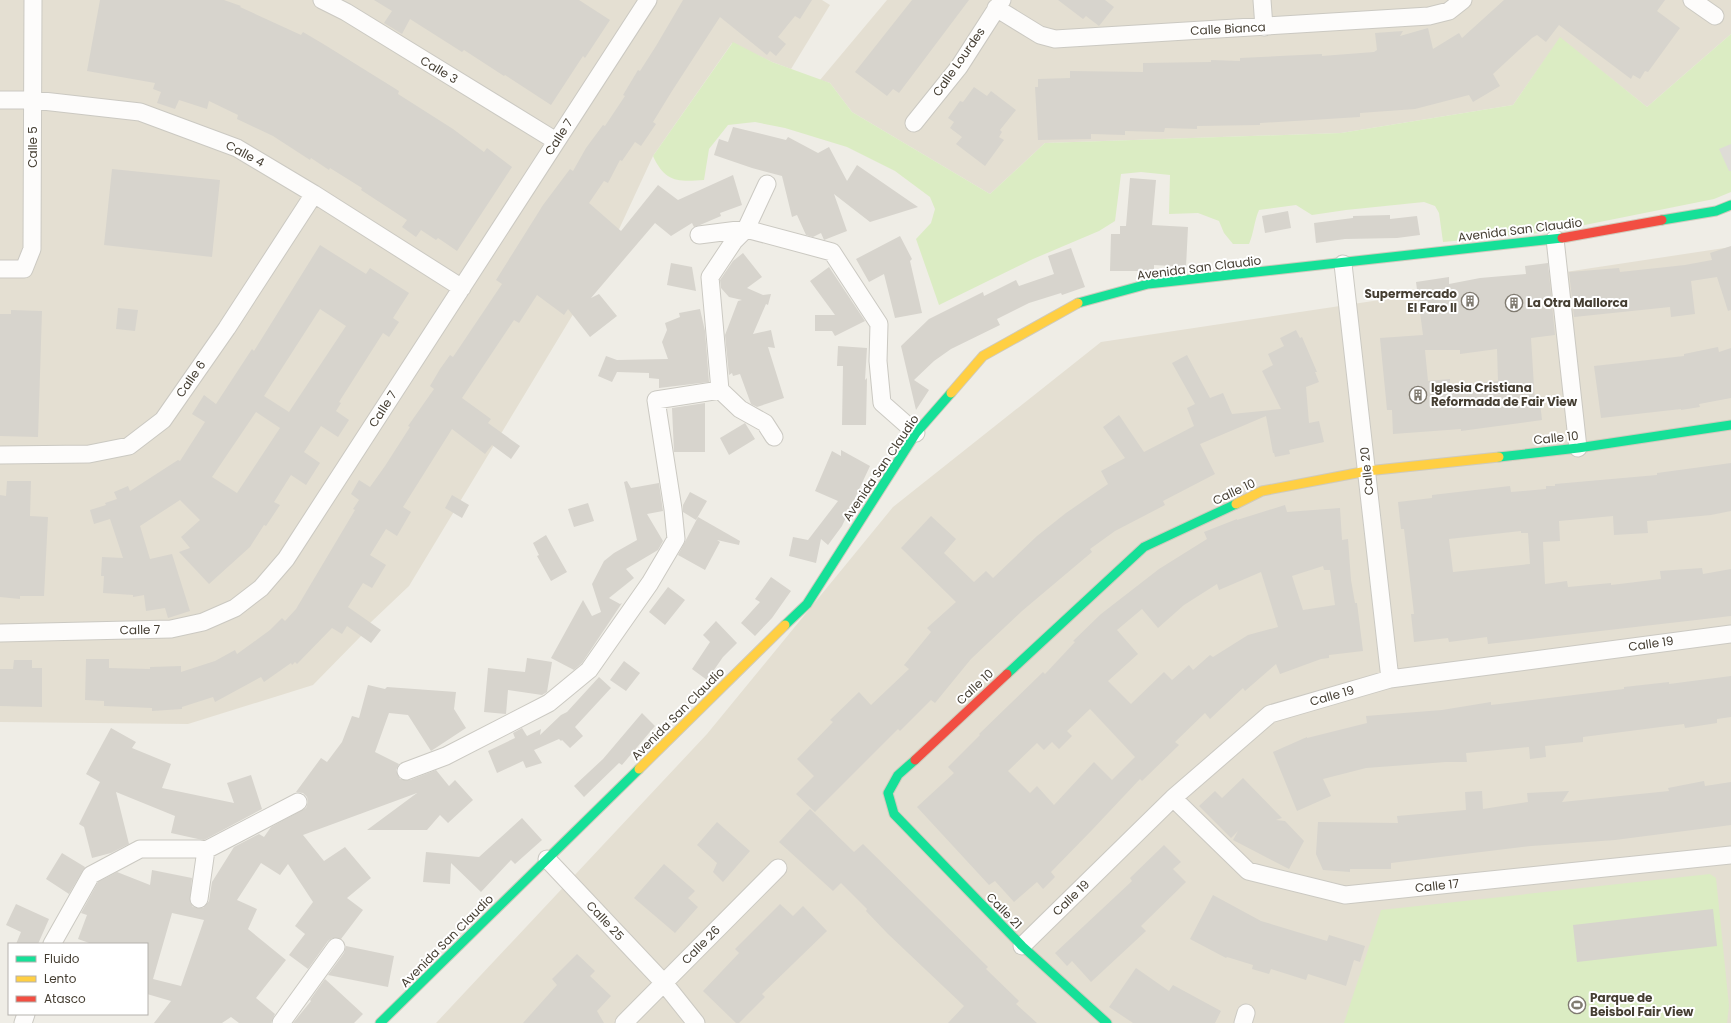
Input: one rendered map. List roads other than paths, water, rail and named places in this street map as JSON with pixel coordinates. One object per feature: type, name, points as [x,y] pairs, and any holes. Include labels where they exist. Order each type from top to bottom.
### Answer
[{"type":"street","name":"Calle 5","points":[[0,270],[24,269],[32,249],[34,100],[33,0]]},
{"type":"street","name":"Calle 3","points":[[322,0],[346,12],[556,142]]},
{"type":"street","name":"Calle 7","points":[[0,633],[171,629],[203,622],[235,608],[261,588],[286,559],[648,0]]},
{"type":"street","points":[[1262,0],[1264,27]]},
{"type":"street","name":"Calle Bianca","points":[[999,4],[1040,35],[1055,39],[1429,16],[1449,11],[1463,0]]},
{"type":"street","points":[[1692,0],[1715,16]]},
{"type":"street","name":"Calle Lourdes","points":[[914,123],[959,67],[999,4]]},
{"type":"street","name":"Calle 4","points":[[0,100],[34,100],[140,112],[237,148],[314,194],[462,288]]},
{"type":"street","points":[[767,184],[746,229],[734,241],[710,277],[720,390],[740,409],[765,423],[774,437]]},
{"type":"street","name":"Calle 6","points":[[0,455],[89,454],[129,446],[163,420],[227,328],[314,194]]},
{"type":"street","name":"Avenida San Claudio","points":[[380,1023],[807,604],[916,433],[983,356],[1074,304],[1148,284],[1343,264],[1555,239],[1716,211],[1731,205]]},
{"type":"street","points":[[699,235],[746,229],[832,252],[878,324],[878,361],[882,403],[916,433]]},
{"type":"street","points":[[1555,239],[1578,448]]},
{"type":"street","name":"Calle 20","points":[[1343,264],[1390,679]]},
{"type":"street","points":[[406,772],[446,756],[549,703],[589,670],[650,583],[676,540],[673,509],[656,400],[720,390]]},
{"type":"street","name":"Calle 10","points":[[893,808],[888,793],[898,775],[1144,547],[1262,491],[1367,471],[1578,448],[1731,426]]},
{"type":"street","name":"Calle 19","points":[[1022,946],[1173,798],[1270,714],[1390,679],[1731,634]]},
{"type":"street","name":"Calle 17","points":[[1173,798],[1248,870],[1345,895],[1731,855]]},
{"type":"street","points":[[53,943],[91,874],[140,850],[206,850],[298,802]]},
{"type":"street","name":"Calle 21","points":[[893,808],[894,814],[1022,946],[1107,1023]]},
{"type":"street","points":[[199,899],[206,850]]},
{"type":"street","name":"Calle 25","points":[[547,859],[664,982],[696,1023]]},
{"type":"street","name":"Calle 26","points":[[624,1023],[778,868]]},
{"type":"street","points":[[281,1023],[336,946]]},
{"type":"place","name":"Supermercado El Faro II","points":[[1470,301]]},
{"type":"place","name":"La Otra Mallorca","points":[[1514,303]]},
{"type":"place","name":"Iglesia Cristiana Reformada de Fair View","points":[[1418,395]]},
{"type":"place","name":"Parque de Beisbol Fair View","points":[[1577,1005]]}]
